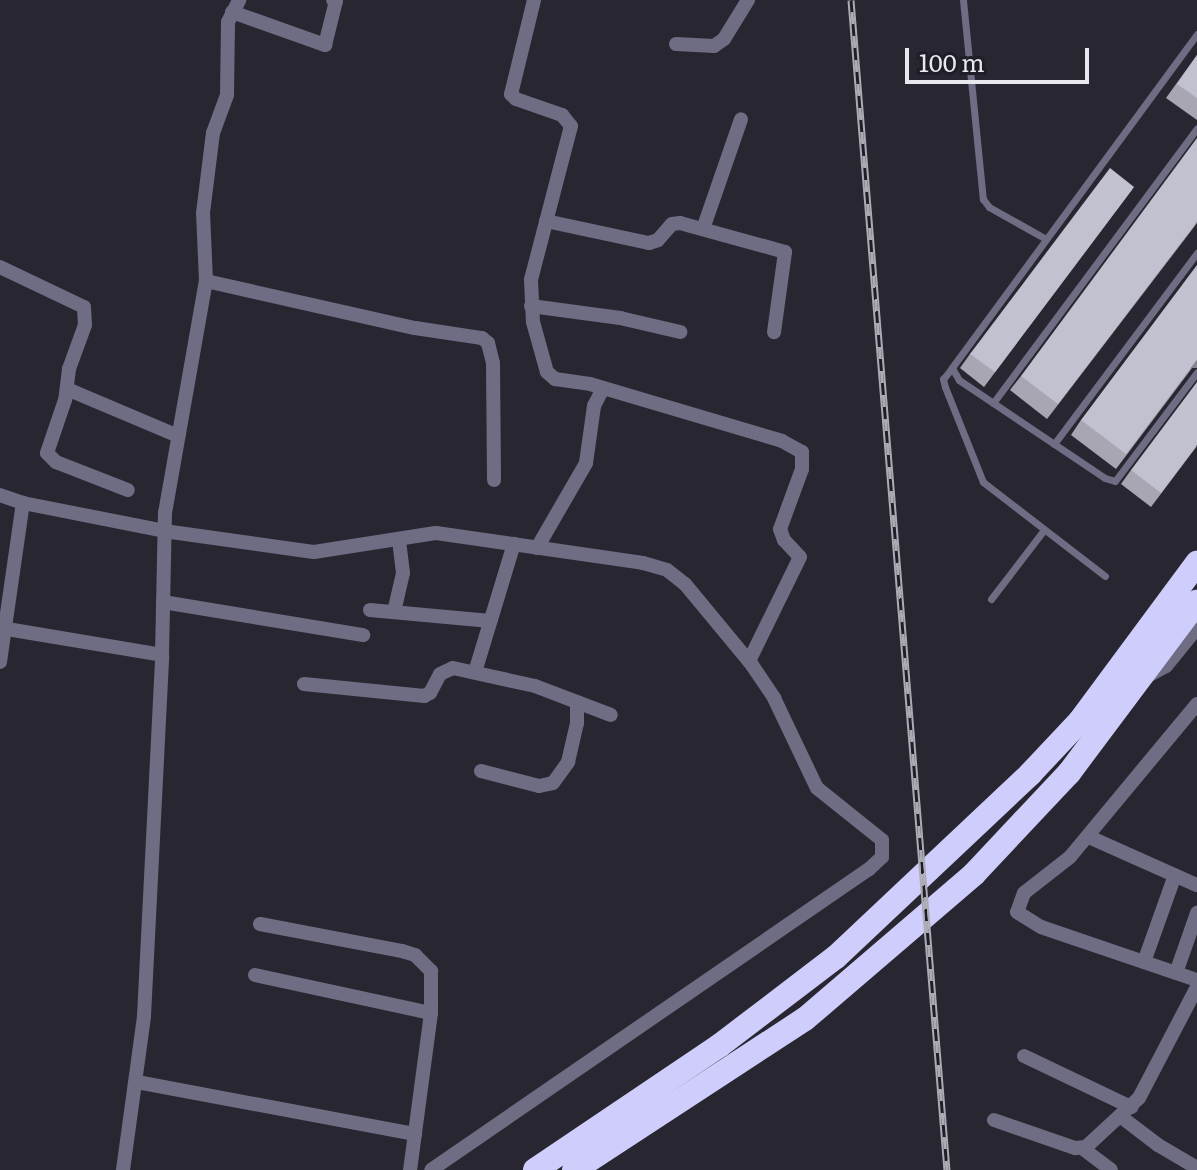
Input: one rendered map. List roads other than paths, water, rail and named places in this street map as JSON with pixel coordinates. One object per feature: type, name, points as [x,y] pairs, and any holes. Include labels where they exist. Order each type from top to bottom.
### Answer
[{"type":"highway","points":[[535,1170],[780,1003],[884,912],[1080,721],[1197,563]]},
{"type":"highway","points":[[574,1170],[805,1019],[974,874],[1069,773],[1197,602]]},
{"type":"street","points":[[123,1170],[144,1016],[162,655],[164,531],[206,281],[203,213],[213,133],[227,95],[228,22],[236,6],[325,45],[336,1],[333,0]]},
{"type":"street","points":[[534,0],[511,94],[516,99],[562,115],[571,126],[531,280],[531,306],[541,356],[550,376],[603,388],[782,441],[802,452],[802,469],[780,529],[784,540],[800,557],[749,661]]},
{"type":"street","points":[[676,44],[714,46],[724,39],[748,0]]},
{"type":"street","points":[[703,229],[741,119]]},
{"type":"street","points":[[546,221],[649,243],[658,240],[672,224],[703,229],[785,252],[774,332]]},
{"type":"street","points":[[0,267],[84,307],[85,325],[47,447],[49,457],[128,490]]},
{"type":"street","points":[[206,281],[415,328],[482,338],[488,343],[493,363],[494,480]]},
{"type":"street","points":[[531,306],[620,318],[680,332]]},
{"type":"street","points":[[537,548],[586,463],[594,406],[603,388]]},
{"type":"street","points":[[67,389],[178,436]]},
{"type":"street","points":[[0,495],[23,503],[164,531],[314,552],[436,533],[643,563],[667,570],[685,584],[749,661],[774,698],[817,788],[882,840],[882,857],[431,1170]]},
{"type":"street","points":[[0,662],[23,503]]},
{"type":"street","points":[[394,612],[403,573],[399,540]]},
{"type":"street","points":[[475,672],[514,544]]},
{"type":"street","points":[[163,602],[363,635]]},
{"type":"street","points":[[370,610],[490,621]]},
{"type":"street","points":[[1142,679],[1166,666],[1197,628]]},
{"type":"street","points":[[7,629],[162,655]]},
{"type":"street","points":[[304,684],[424,696],[446,669],[475,672],[535,686],[611,715]]},
{"type":"street","points":[[481,771],[539,786],[553,783],[568,762],[577,723],[577,702]]},
{"type":"street","points":[[1197,704],[1089,837],[1070,857],[1024,893],[1017,912],[1041,927],[1197,980]]},
{"type":"street","points":[[1089,837],[1197,885]]},
{"type":"street","points":[[1144,962],[1175,875]]},
{"type":"street","points":[[1176,973],[1197,913]]},
{"type":"street","points":[[260,924],[415,955],[431,971],[431,1013],[410,1170]]},
{"type":"street","points":[[255,975],[431,1013]]},
{"type":"street","points":[[1082,1148],[1126,1112],[1149,1081],[1197,987]]},
{"type":"street","points":[[1024,1056],[1126,1112],[1158,1145],[1197,1168]]},
{"type":"street","points":[[137,1082],[415,1134]]},
{"type":"street","points":[[994,1120],[1082,1148],[1111,1170]]},
{"type":"lane","points":[[963,0],[983,199],[989,207],[1046,239]]},
{"type":"lane","points":[[1105,576],[989,487],[978,473],[943,379],[1197,34]]},
{"type":"lane","points":[[993,403],[1193,141],[1197,128]]},
{"type":"lane","points":[[1054,444],[1197,253]]},
{"type":"lane","points":[[952,368],[959,380],[1115,481],[1197,372]]},
{"type":"lane","points":[[991,599],[1044,530]]},
{"type":"railway","points":[[851,0],[947,1170]]}]
